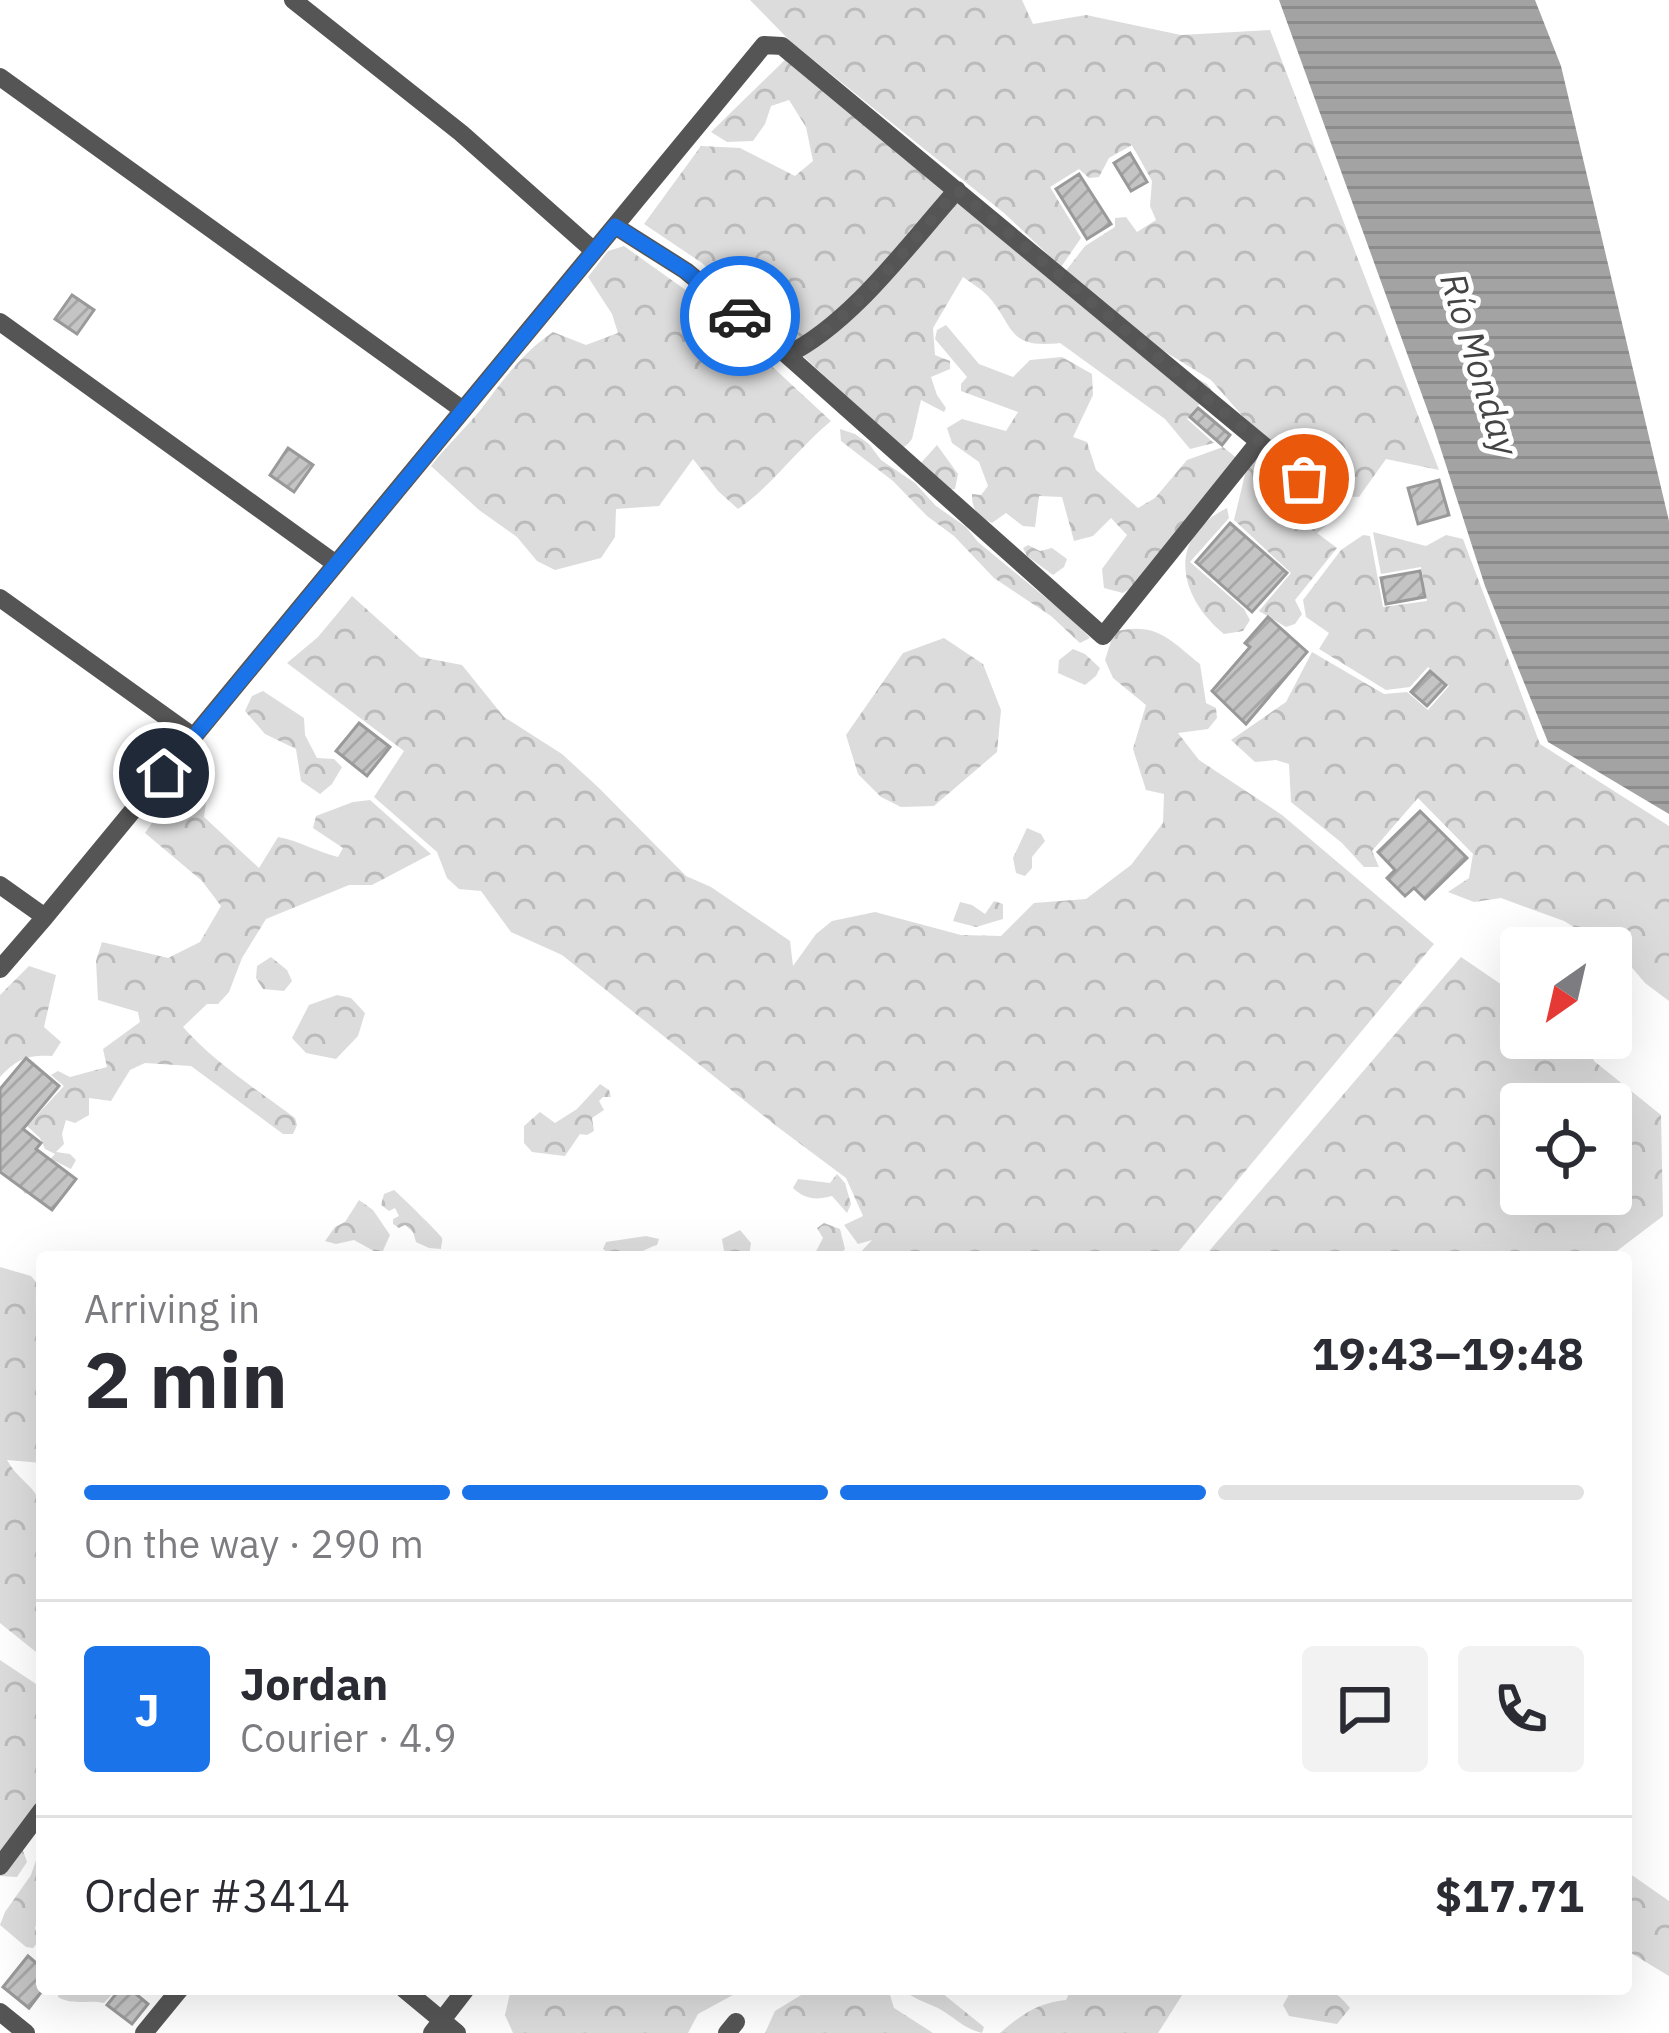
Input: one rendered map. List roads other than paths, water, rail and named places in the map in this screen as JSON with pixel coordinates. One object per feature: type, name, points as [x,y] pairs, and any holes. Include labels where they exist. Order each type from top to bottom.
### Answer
[{"type":"street","points":[[293,0],[461,133],[594,251]]},
{"type":"street","points":[[0,969],[764,45],[782,46],[1304,479]]},
{"type":"street","points":[[2,83],[463,410]]},
{"type":"street","points":[[787,355],[810,344],[849,312],[957,190]]},
{"type":"street","points":[[615,226],[686,271],[787,355],[1103,636],[1258,443]]},
{"type":"street","points":[[0,322],[336,564]]},
{"type":"street","points":[[0,598],[194,737]]},
{"type":"street","points":[[0,885],[45,917]]},
{"type":"street","points":[[0,1866],[36,1818]]},
{"type":"street","points":[[144,2033],[175,1995]]},
{"type":"street","points":[[410,1995],[444,2029],[463,1995]]},
{"type":"street","points":[[0,2012],[26,2033]]},
{"type":"water","name":"Río Monday","points":[[1279,0],[1535,0],[1561,66],[1669,521],[1669,814],[1548,742],[1485,586],[1434,428]]}]
